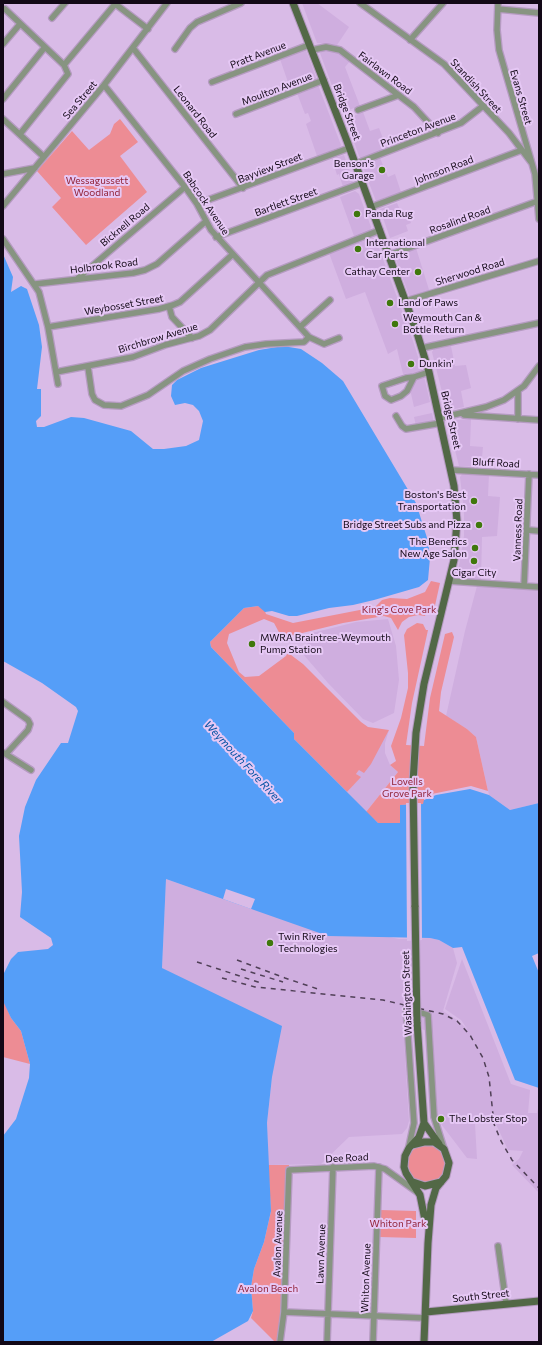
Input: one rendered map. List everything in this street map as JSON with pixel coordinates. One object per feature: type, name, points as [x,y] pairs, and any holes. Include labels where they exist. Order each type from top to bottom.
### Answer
[{"type":"main road","name":"Bridge Street","points":[[294,3],[380,230],[422,348],[430,372],[451,470],[457,521],[455,550],[424,684],[416,733],[413,783],[414,862]]},
{"type":"main road","name":"Washington Street","points":[[410,1148],[419,1137],[424,1123],[417,1022],[414,862]]},
{"type":"main road","points":[[424,1123],[432,1136],[442,1147],[448,1163],[446,1176],[432,1198],[428,1243],[424,1342]]},
{"type":"main road","points":[[428,1243],[424,1210],[420,1195],[406,1173],[404,1167],[405,1156],[410,1148],[430,1142],[442,1147]]},
{"type":"main road","points":[[412,1181],[425,1186],[441,1182]]},
{"type":"main road","name":"South Street","points":[[425,1315],[506,1303],[539,1301]]},
{"type":"street","points":[[52,18],[65,3]]},
{"type":"street","points":[[64,65],[115,3],[148,29]]},
{"type":"street","name":"Sea Street","points":[[3,206],[104,85],[167,3]]},
{"type":"street","points":[[235,3],[242,3]]},
{"type":"street","points":[[175,49],[190,28],[197,22],[242,3]]},
{"type":"street","name":"Standish Street","points":[[360,3],[444,64],[483,106],[531,162]]},
{"type":"street","points":[[410,40],[443,3]]},
{"type":"street","points":[[498,6],[539,12]]},
{"type":"street","name":"Evans Street","points":[[498,6],[497,30],[499,50],[531,162],[537,174],[539,218]]},
{"type":"street","points":[[5,9],[64,65],[68,71],[67,77],[20,134]]},
{"type":"street","points":[[3,44],[20,24]]},
{"type":"street","points":[[3,99],[45,47]]},
{"type":"street","name":"Leonard Road","points":[[133,48],[243,188]]},
{"type":"street","name":"Pratt Avenue","points":[[212,82],[311,48]]},
{"type":"street","name":"Fairlawn Road","points":[[311,48],[336,48],[414,107],[438,133]]},
{"type":"street","name":"Moulton Avenue","points":[[236,114],[324,80]]},
{"type":"street","name":"Babcock Avenue","points":[[104,85],[185,187],[197,204],[205,222],[216,237],[309,337]]},
{"type":"street","points":[[358,110],[399,95]]},
{"type":"street","name":"Princeton Avenue","points":[[355,164],[461,123],[483,106]]},
{"type":"street","points":[[3,119],[44,157]]},
{"type":"street","name":"Bayview Street","points":[[197,204],[349,148]]},
{"type":"street","name":"Johnson Road","points":[[371,207],[522,150]]},
{"type":"street","points":[[3,174],[35,168]]},
{"type":"street","name":"Bartlett Street","points":[[216,237],[362,183]]},
{"type":"street","name":"Bicknell Road","points":[[78,278],[185,187]]},
{"type":"street","name":"Rosalind Road","points":[[389,255],[538,201]]},
{"type":"street","name":"Holbrook Road","points":[[36,284],[78,278],[133,273],[150,268],[205,222]]},
{"type":"street","name":"Birchbrow Avenue","points":[[56,372],[88,367],[133,357],[159,347],[192,338],[210,330],[259,283],[273,272],[380,230]]},
{"type":"street","points":[[3,239],[36,284],[42,300],[48,327],[58,384]]},
{"type":"street","name":"Weybosset Street","points":[[48,327],[169,306],[180,302],[233,254]]},
{"type":"street","name":"Sherwood Road","points":[[406,301],[539,261]]},
{"type":"street","points":[[300,327],[330,300]]},
{"type":"street","points":[[169,306],[172,316],[192,338]]},
{"type":"street","points":[[422,348],[539,323]]},
{"type":"street","points":[[88,367],[92,394],[95,400],[104,405],[121,406],[148,395],[183,371],[210,359],[245,347],[272,343],[304,342],[309,337],[324,344],[339,338]]},
{"type":"street","points":[[396,416],[402,426],[406,429],[496,404],[518,392],[537,372],[539,366]]},
{"type":"street","points":[[414,377],[406,391],[401,396],[391,400],[386,398],[382,386],[430,372]]},
{"type":"street","points":[[518,392],[518,418]]},
{"type":"street","points":[[457,414],[539,420]]},
{"type":"street","name":"Bluff Road","points":[[451,470],[539,475]]},
{"type":"street","name":"Vanness Road","points":[[524,586],[528,530],[529,474]]},
{"type":"street","points":[[528,530],[539,531]]},
{"type":"street","points":[[449,581],[539,587]]},
{"type":"street","points":[[3,702],[28,720],[30,724],[28,730],[4,753],[31,770]]},
{"type":"street","points":[[410,1148],[414,1122],[406,1008],[428,1015],[434,1117],[442,1147]]},
{"type":"street","name":"Dee Road","points":[[289,1170],[379,1167],[420,1195]]},
{"type":"street","name":"Whiton Avenue","points":[[373,1342],[379,1167]]},
{"type":"street","name":"Lawn Avenue","points":[[327,1342],[333,1168]]},
{"type":"street","name":"Avalon Avenue","points":[[280,1342],[284,1312],[289,1170]]},
{"type":"street","points":[[498,1246],[506,1303]]},
{"type":"street","points":[[284,1312],[374,1316],[425,1315]]},
{"type":"shaded area","points":[[302,3],[317,3],[349,27],[337,45],[317,43]]},
{"type":"shaded area","points":[[325,49],[336,50],[351,60],[345,67],[360,106],[343,112],[341,110],[320,53]]},
{"type":"shaded area","points":[[306,50],[317,80],[291,91],[280,59]]},
{"type":"shaded area","points":[[318,85],[341,145],[340,147],[317,156],[306,124],[311,121],[308,113],[305,114],[297,93]]},
{"type":"shaded area","points":[[363,112],[370,131],[379,128],[387,149],[361,159],[346,119]]},
{"type":"shaded area","points":[[344,155],[353,180],[352,184],[343,187],[332,159]]},
{"type":"shaded area","points":[[380,158],[388,177],[395,174],[401,192],[376,201],[362,165]]},
{"type":"shaded area","points":[[355,191],[359,194],[371,227],[370,231],[354,236],[340,197]]},
{"type":"shaded area","points":[[397,203],[404,219],[409,217],[411,223],[406,225],[408,231],[390,238],[380,209]]},
{"type":"shaded area","points":[[373,238],[376,240],[413,341],[424,376],[430,402],[414,407],[410,389],[416,379],[414,373],[403,374],[397,349],[388,354],[365,292],[346,299],[329,253]]},
{"type":"shaded area","points":[[416,248],[430,293],[410,298],[395,257]]},
{"type":"shaded area","points":[[451,346],[455,366],[466,365],[471,388],[461,391],[464,407],[450,410],[446,408],[432,352],[434,349]]},
{"type":"shaded area","points":[[432,413],[434,422],[416,426],[414,417]]},
{"type":"shaded area","points":[[471,419],[470,446],[483,447],[481,467],[459,466],[451,434],[450,422],[454,420]]},
{"type":"shaded area","points":[[463,473],[489,474],[488,496],[500,497],[497,536],[482,537],[481,580],[457,578],[464,536],[464,511],[460,477]]},
{"type":"shaded area","points":[[477,586],[539,590],[539,803],[510,810],[489,795],[476,737],[467,729],[446,716],[465,631]]},
{"type":"shaded area","points":[[388,619],[396,646],[399,680],[394,713],[373,723],[363,719],[328,683],[303,654],[312,633],[356,622]]},
{"type":"shaded area","points":[[389,730],[385,743],[385,753],[390,765],[398,772],[366,812],[347,792],[360,777],[356,774]]},
{"type":"shaded area","points":[[166,879],[251,909],[399,939],[430,938],[439,940],[453,948],[457,963],[443,1011],[457,1020],[468,1030],[461,1020],[445,1009],[462,959],[511,1084],[530,1090],[528,1113],[537,1113],[539,1104],[539,1193],[512,1165],[519,1159],[523,1151],[508,1150],[495,1122],[475,1124],[477,1159],[467,1158],[438,1120],[433,1033],[403,1023],[409,1121],[407,1128],[402,1134],[349,1137],[321,1164],[268,1165],[267,1123],[272,1077],[162,968]]},
{"type":"green space","name":"Wessagussett Woodland","points":[[120,119],[138,142],[120,156],[147,192],[86,245],[52,207],[61,198],[37,171],[72,131],[89,150],[110,134],[114,124]]},
{"type":"green space","name":"King's Cove Park","points":[[431,581],[440,583],[434,610],[426,613],[425,616],[418,615],[409,617],[402,622],[398,630],[391,618],[384,616],[343,623],[282,638],[274,623],[264,619],[229,634],[227,643],[239,672],[245,677],[259,676],[287,654],[291,655],[303,664],[361,722],[368,727],[389,730],[371,764],[364,773],[359,770],[356,774],[361,777],[347,792],[294,739],[294,733],[211,647],[210,642],[244,608],[258,606],[264,609],[266,614],[293,623],[370,608],[376,606],[382,600],[390,598],[407,599],[425,592]]},
{"type":"green space","name":"Lovells Grove Park","points":[[417,623],[423,624],[426,630],[428,630],[412,703],[406,745],[424,746],[430,698],[445,634],[452,632],[454,637],[441,692],[439,711],[467,729],[476,737],[488,791],[471,786],[427,795],[424,797],[424,804],[400,805],[400,823],[378,823],[366,812],[398,772],[390,765],[396,761],[391,746],[401,718],[408,688],[404,635],[407,629]]},
{"type":"green space","points":[[3,999],[11,1018],[21,1031],[30,1064],[3,1057]]},
{"type":"green space","points":[[422,1145],[430,1145],[437,1148],[442,1153],[445,1164],[442,1175],[437,1180],[430,1183],[422,1183],[415,1180],[410,1175],[407,1168],[407,1160],[410,1153],[415,1148]]},
{"type":"green space","name":"Avalon Beach","points":[[268,1165],[289,1165],[284,1312],[280,1342],[275,1342],[251,1318],[253,1311],[251,1287],[254,1269],[264,1242],[271,1211]]},
{"type":"green space","name":"Whiton Park","points":[[380,1210],[416,1211],[416,1238],[380,1237]]},
{"type":"water","name":"Weymouth Fore River","points":[[3,254],[13,277],[11,292],[21,286],[27,289],[39,325],[42,347],[37,389],[41,389],[41,416],[36,421],[37,427],[44,427],[71,417],[84,418],[131,431],[153,449],[186,446],[199,440],[203,421],[199,411],[193,405],[185,403],[175,405],[171,396],[172,385],[177,380],[201,368],[259,350],[283,346],[301,349],[322,363],[343,381],[416,503],[428,541],[430,558],[428,580],[419,587],[374,600],[353,605],[329,608],[297,616],[289,616],[272,611],[265,612],[258,606],[244,608],[210,642],[211,647],[294,733],[294,739],[378,823],[400,823],[400,805],[423,804],[424,800],[436,795],[470,789],[489,795],[510,810],[539,803],[539,953],[532,956],[539,973],[539,1088],[515,1080],[462,947],[453,948],[439,940],[430,938],[328,936],[166,879],[162,968],[282,1026],[272,1077],[267,1123],[271,1211],[264,1242],[254,1269],[251,1287],[253,1311],[248,1321],[211,1342],[3,1342],[3,1136],[16,1119],[29,1078],[30,1064],[21,1031],[11,1018],[3,1001],[4,973],[11,959],[18,952],[48,949],[53,945],[51,938],[20,917],[22,892],[19,836],[25,807],[36,780],[61,743],[68,743],[78,711],[76,707],[42,683],[3,661]]},
{"type":"pier","points":[[406,803],[421,803],[422,940],[407,941]]},
{"type":"pier","points":[[226,889],[255,899],[251,909],[223,899]]},
{"type":"railway","points":[[237,960],[321,990]]},
{"type":"railway","points":[[197,962],[261,983]]},
{"type":"railway","points":[[241,969],[283,982]]},
{"type":"railway","points":[[222,978],[255,987],[383,1000],[443,1014],[457,1021],[470,1035],[483,1058],[489,1077],[494,1124],[501,1141],[512,1160],[539,1188]]},
{"type":"place","name":"Benson's Garage","points":[[382,170]]},
{"type":"place","name":"Panda Rug","points":[[357,214]]},
{"type":"place","name":"International Car Parts","points":[[358,249]]},
{"type":"place","name":"Cathay Center","points":[[418,272]]},
{"type":"place","name":"Land of Paws","points":[[390,303]]},
{"type":"place","name":"Weymouth Can & Bottle Return","points":[[395,324]]},
{"type":"place","name":"Dunkin'","points":[[411,364]]},
{"type":"place","name":"Boston's Best Transportation","points":[[474,501]]},
{"type":"place","name":"Bridge Street Subs and Pizza","points":[[479,525]]},
{"type":"place","name":"The Benefics New Age Salon","points":[[475,548]]},
{"type":"place","name":"Cigar City","points":[[474,561]]},
{"type":"place","name":"MWRA Braintree-Weymouth Pump Station","points":[[252,644]]},
{"type":"place","name":"Twin River Technologies","points":[[270,943]]},
{"type":"place","name":"The Lobster Stop","points":[[441,1119]]}]
